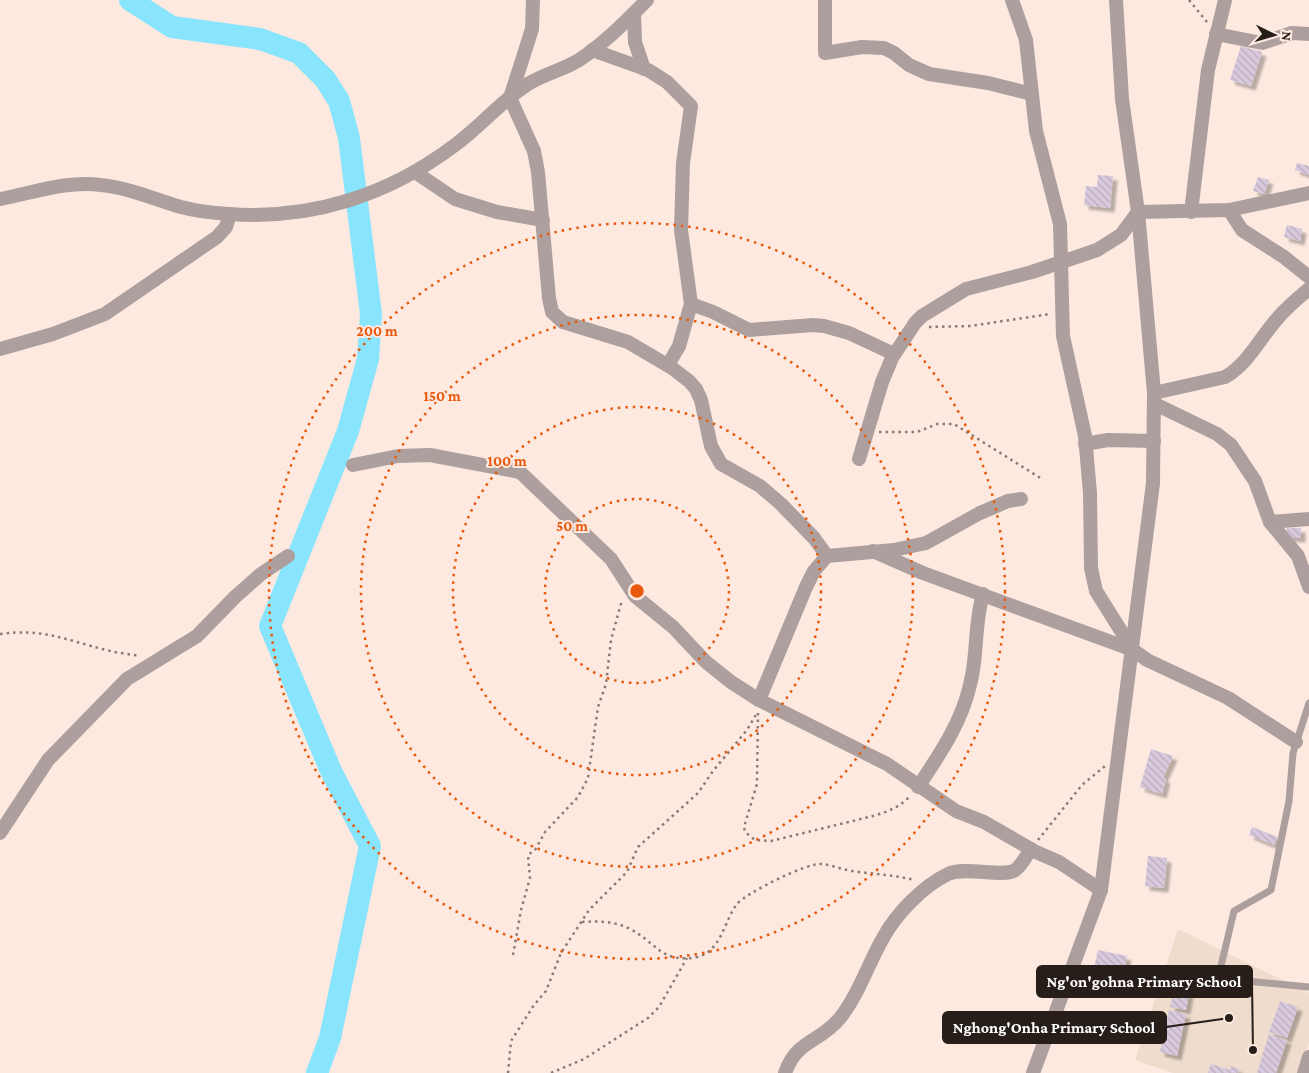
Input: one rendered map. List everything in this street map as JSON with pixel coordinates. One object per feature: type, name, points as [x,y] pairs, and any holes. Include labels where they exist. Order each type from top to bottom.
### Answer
[{"type":"street","points":[[532,0],[532,29],[510,98],[534,151],[538,172],[549,298],[552,312],[563,322],[628,342],[668,365],[696,389],[705,415],[711,446],[721,464],[760,486],[781,504],[827,556]]},
{"type":"street","points":[[0,199],[56,187],[99,184],[151,196],[182,208],[230,214],[291,214],[319,210],[357,200],[415,172],[456,144],[528,84],[564,68],[592,50],[647,0]]},
{"type":"street","points":[[825,0],[825,53],[862,47],[884,48],[909,65],[929,74],[979,81],[1032,94]]},
{"type":"street","points":[[1012,0],[1026,40],[1039,148],[1058,214],[1063,336],[1073,375],[1085,444],[1090,494],[1089,550],[1092,576],[1096,591],[1107,612],[1132,650]]},
{"type":"street","points":[[1033,1073],[1101,890],[1153,483],[1154,398],[1138,212],[1122,99],[1116,0]]},
{"type":"street","points":[[1191,212],[1208,70],[1225,0]]},
{"type":"street","points":[[634,13],[635,42],[644,68]]},
{"type":"street","points":[[1216,34],[1262,43],[1292,33],[1309,34]]},
{"type":"street","points":[[592,50],[644,68],[667,82],[691,106],[683,163],[681,230],[691,304],[679,346],[668,365]]},
{"type":"street","points":[[415,172],[455,199],[496,212],[543,220]]},
{"type":"street","points":[[1138,212],[1229,210],[1309,193]]},
{"type":"street","points":[[1229,210],[1242,230],[1280,254],[1309,277]]},
{"type":"street","points":[[859,458],[882,382],[894,354],[911,328],[930,310],[966,289],[1032,272],[1108,244],[1121,235],[1138,212]]},
{"type":"street","points":[[0,349],[70,328],[105,314],[216,237],[226,227],[230,214]]},
{"type":"street","points":[[1154,398],[1233,373],[1276,319],[1309,289]]},
{"type":"street","points":[[691,304],[713,312],[749,330],[813,324],[849,333],[894,354]]},
{"type":"street","points":[[1154,398],[1217,434],[1230,445],[1255,481],[1270,522],[1298,556],[1309,587]]},
{"type":"street","points":[[1085,444],[1108,440],[1154,441]]},
{"type":"street","points":[[353,465],[398,456],[430,455],[520,472],[611,559],[636,596],[673,626],[706,662],[759,706],[887,764],[918,787],[956,811],[984,822],[1078,873],[1101,890]]},
{"type":"street","points":[[759,706],[806,587],[814,572],[827,556],[926,543],[980,513],[1008,501],[1021,499]]},
{"type":"street","points":[[1270,522],[1309,518]]},
{"type":"street","points":[[873,551],[923,573],[1132,650],[1147,660],[1228,698],[1296,742]]},
{"type":"street","points":[[0,833],[48,760],[127,679],[197,636],[235,597],[261,574],[288,556]]},
{"type":"street","points":[[918,787],[951,736],[963,706],[970,685],[983,594]]},
{"type":"street","points":[[785,1073],[790,1059],[799,1048],[824,1032],[840,1018],[868,969],[883,937],[897,918],[926,888],[947,874],[961,871],[1011,872],[1020,865],[1031,849]]},
{"type":"street","points":[[1304,1073],[1309,1057]]},
{"type":"lane","points":[[1215,978],[1222,966],[1234,911],[1271,890],[1289,801],[1292,760],[1309,703]]},
{"type":"lane","points":[[1069,973],[1099,976],[1158,989],[1162,987],[1171,973],[1178,971],[1194,972],[1215,978],[1309,987]]},
{"type":"path","points":[[1189,0],[1216,34]]},
{"type":"path","points":[[911,328],[970,326],[1062,312]]},
{"type":"path","points":[[867,431],[917,432],[937,424],[954,424],[1042,479]]},
{"type":"path","points":[[513,955],[521,910],[530,878],[528,855],[535,850],[545,832],[574,803],[588,778],[598,707],[606,684],[611,640],[621,600],[626,597],[636,596]]},
{"type":"path","points":[[0,634],[24,632],[49,633],[103,650],[156,660]]},
{"type":"path","points":[[759,706],[757,784],[744,827],[745,832],[755,840],[771,842],[889,811],[904,803],[918,787]]},
{"type":"path","points":[[508,1073],[511,1041],[550,984],[561,953],[589,910],[627,872],[638,847],[698,793],[713,771],[748,730],[759,706]]},
{"type":"path","points":[[1031,849],[1082,785],[1119,758]]},
{"type":"path","points":[[581,922],[605,921],[628,928],[661,953],[687,958],[699,956],[714,946],[738,902],[776,879],[812,864],[902,877],[916,880],[926,888]]},
{"type":"path","points":[[551,1073],[584,1059],[648,1018],[659,1007],[687,958]]},
{"type":"shaded area","points":[[1178,929],[1309,993],[1309,1043],[1298,1073],[1173,1073],[1135,1060]]},
{"type":"building","points":[[1241,46],[1262,52],[1251,86],[1230,80]]},
{"type":"building","points":[[1297,163],[1309,166],[1309,175],[1295,170]]},
{"type":"building","points":[[1098,175],[1113,176],[1110,208],[1084,205],[1086,186],[1097,187]]},
{"type":"building","points":[[1258,177],[1269,180],[1264,194],[1253,191]]},
{"type":"building","points":[[1287,225],[1302,229],[1300,241],[1284,237]]},
{"type":"building","points":[[1287,528],[1301,528],[1301,538],[1286,537]]},
{"type":"building","points":[[1151,749],[1173,756],[1163,778],[1166,779],[1162,794],[1140,787]]},
{"type":"building","points":[[1252,827],[1278,837],[1274,845],[1249,835]]},
{"type":"building","points":[[1148,856],[1167,858],[1164,888],[1145,886]]},
{"type":"building","points":[[1098,950],[1127,956],[1123,974],[1094,968]]},
{"type":"building","points":[[1174,990],[1189,993],[1186,1010],[1170,1007]]},
{"type":"building","points":[[1280,1001],[1298,1007],[1287,1038],[1269,1032]]},
{"type":"building","points":[[1169,1010],[1186,1014],[1177,1056],[1160,1052]]},
{"type":"building","points":[[1269,1034],[1287,1040],[1276,1073],[1257,1073]]},
{"type":"building","points":[[1211,1064],[1230,1070],[1231,1066],[1239,1069],[1238,1073],[1208,1073]]},
{"type":"waterway","points":[[130,0],[172,27],[260,39],[299,53],[325,79],[339,101],[349,138],[371,314],[368,359],[348,431],[270,626],[331,771],[370,846],[330,1038],[317,1073]]},
{"type":"place","name":"Nghong'Onha Primary School","points":[[1229,1018]]},
{"type":"place","name":"Ng'on'gohna Primary School","points":[[1253,1050]]}]
